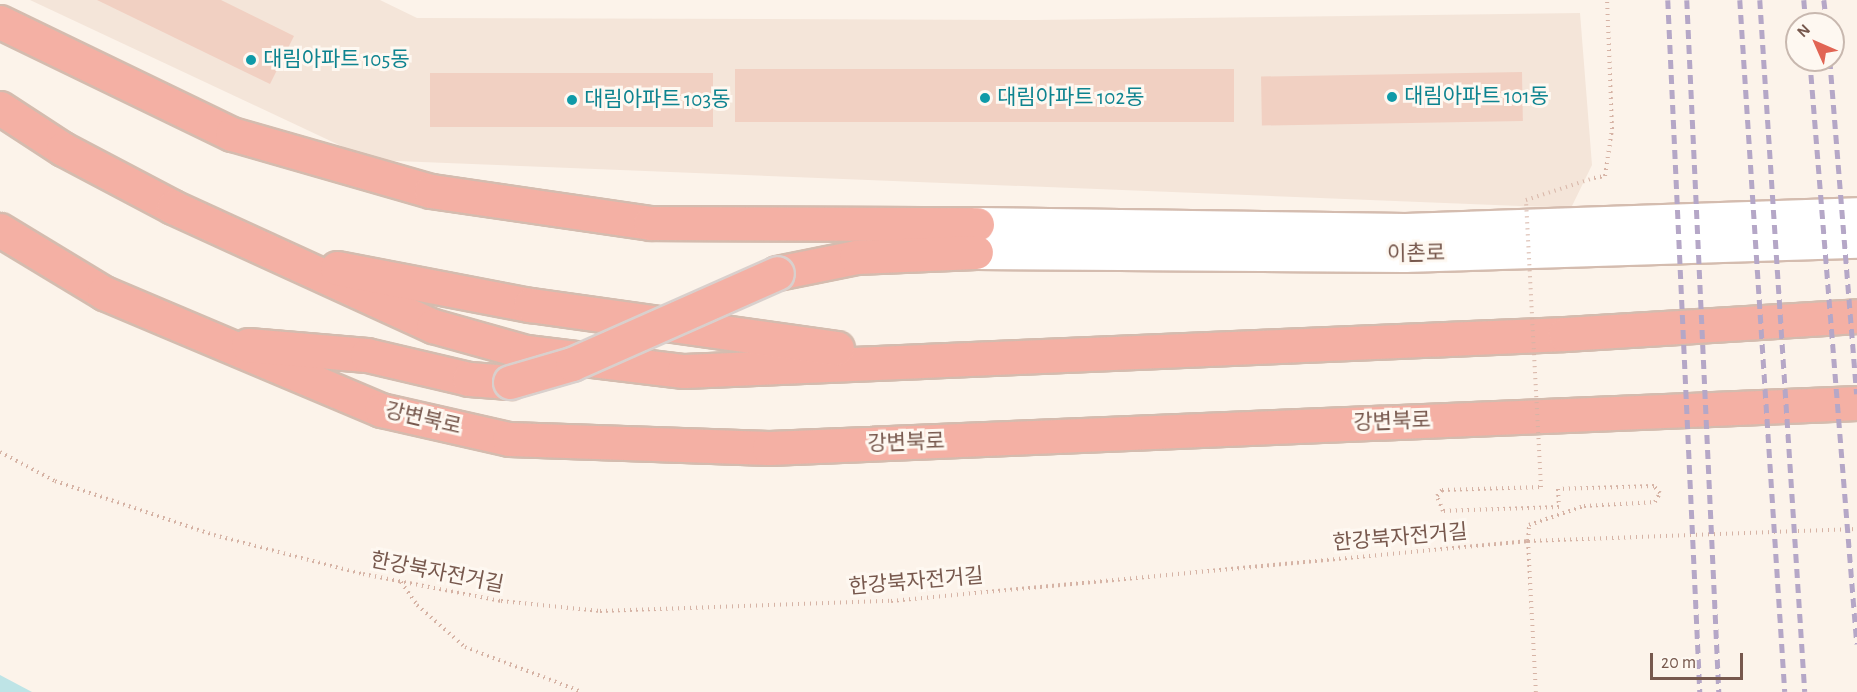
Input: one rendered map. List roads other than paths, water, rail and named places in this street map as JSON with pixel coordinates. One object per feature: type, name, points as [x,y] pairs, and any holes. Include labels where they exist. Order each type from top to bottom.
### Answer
[{"type":"highway","points":[[0,22],[232,134],[431,191],[650,223],[976,238]]},
{"type":"highway","points":[[0,108],[63,149],[173,207],[433,326],[526,352],[684,371],[913,359],[1565,334],[1857,316]]},
{"type":"highway","name":"강변북로","points":[[0,230],[104,293],[381,410],[520,440],[769,448],[1857,403]]},
{"type":"highway","points":[[217,342],[367,355],[469,379],[510,382],[572,364],[777,273],[856,257],[976,238]]},
{"type":"highway","points":[[287,258],[530,305],[913,359]]},
{"type":"main road","name":"이촌로","points":[[976,238],[1405,230],[1857,214]]},
{"type":"main road","name":"이촌로","points":[[976,238],[1404,255],[1857,241]]},
{"type":"water","points":[[0,675],[32,692],[0,692]]},
{"type":"railway","points":[[1668,0],[1700,692]]},
{"type":"railway","points":[[1687,0],[1719,692]]},
{"type":"railway","points":[[1740,0],[1785,692]]},
{"type":"railway","points":[[1760,0],[1805,692]]},
{"type":"railway","points":[[1804,0],[1805,12]]},
{"type":"railway","points":[[1824,0],[1826,12]]},
{"type":"railway","points":[[1811,72],[1857,644]]},
{"type":"railway","points":[[1831,72],[1857,394]]},
{"type":"place","name":"대림아파트 105동","points":[[251,60]]},
{"type":"place","name":"대림아파트 101동","points":[[1392,97]]},
{"type":"place","name":"대림아파트 102동","points":[[985,98]]},
{"type":"place","name":"대림아파트 103동","points":[[572,100]]}]
